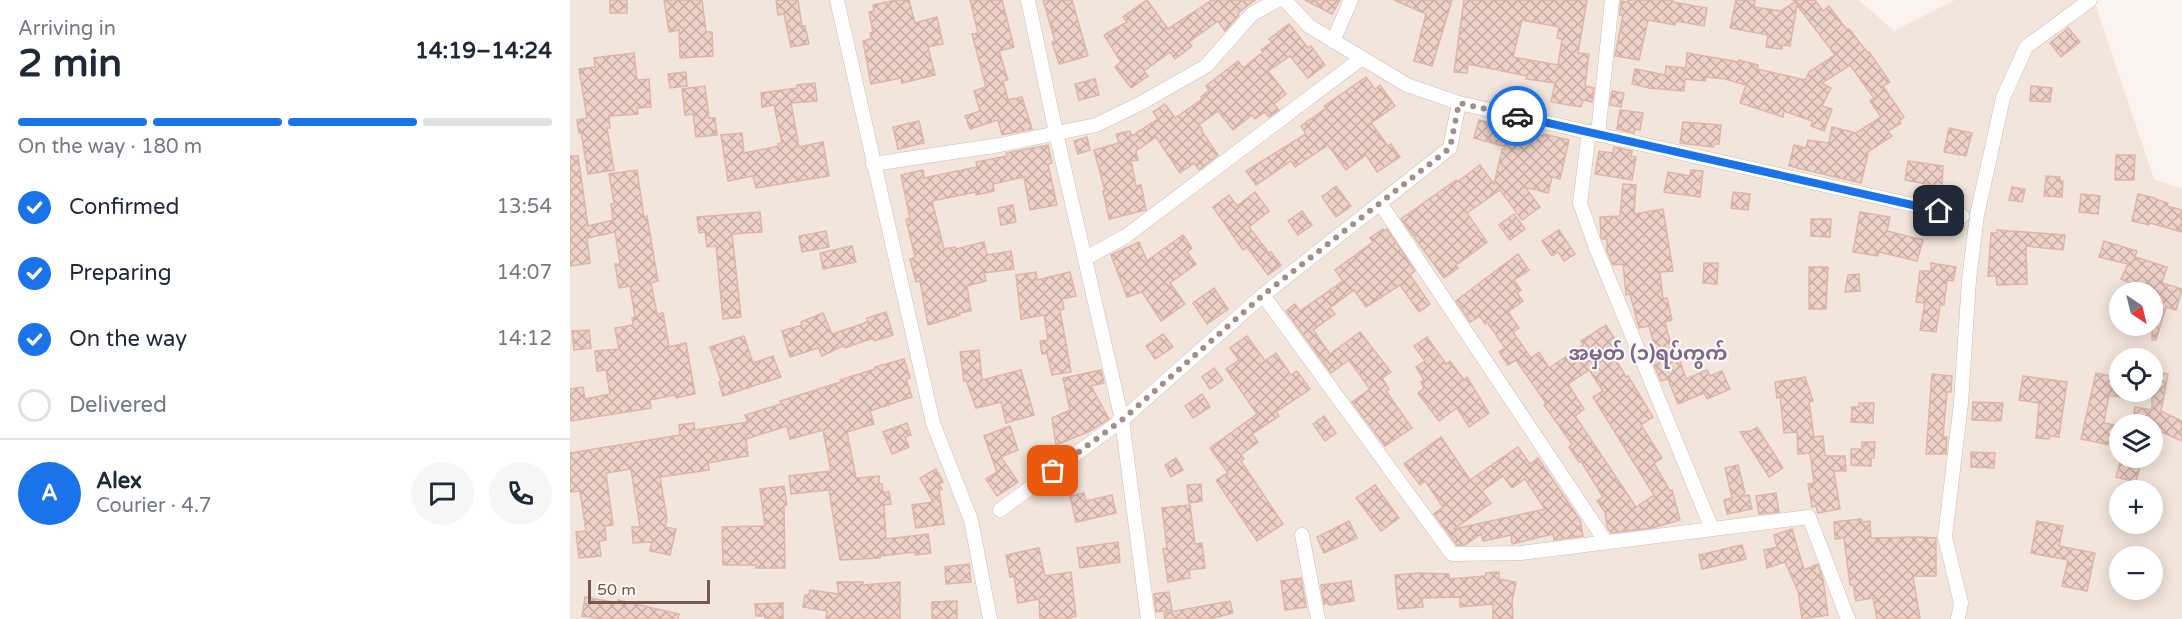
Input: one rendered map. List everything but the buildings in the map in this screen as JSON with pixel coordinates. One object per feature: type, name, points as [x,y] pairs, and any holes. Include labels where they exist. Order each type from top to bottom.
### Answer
[{"type":"street","points":[[837,0],[933,423],[970,520],[990,619]]},
{"type":"street","points":[[1028,0],[1122,420],[1148,619]]},
{"type":"street","points":[[873,164],[1000,145],[1096,125],[1141,104],[1206,66],[1252,14],[1278,0]]},
{"type":"street","points":[[1285,0],[1309,26],[1407,85],[1459,103],[1962,216]]},
{"type":"street","points":[[1333,40],[1351,0]]},
{"type":"street","points":[[1612,0],[1593,133],[1580,203],[1596,248],[1712,530]]},
{"type":"street","points":[[1958,619],[1961,603],[1946,537],[1961,403],[1969,280],[1977,215],[2003,98],[2026,47],[2090,0]]},
{"type":"street","points":[[1086,258],[1126,236],[1362,58]]},
{"type":"street","points":[[1000,510],[1122,420],[1263,295],[1450,148],[1459,103]]},
{"type":"street","points":[[1380,202],[1606,542]]},
{"type":"street","points":[[1263,295],[1452,554],[1521,553],[1809,517],[1848,619]]},
{"type":"street","points":[[1302,535],[1318,619]]},
{"type":"shaded area","points":[[570,0],[1859,0],[1894,31],[1955,0],[2094,0],[2154,179],[2182,189],[2182,619],[570,619]]},
{"type":"way so far","points":[[1053,471],[1122,420],[1263,295],[1450,148],[1459,103],[1517,116]]},
{"type":"district","name":"အမှတ် (၁)ရပ်ကွက်","points":[[1648,353]]},
{"type":"route","points":[[1517,116],[1939,211]]}]
